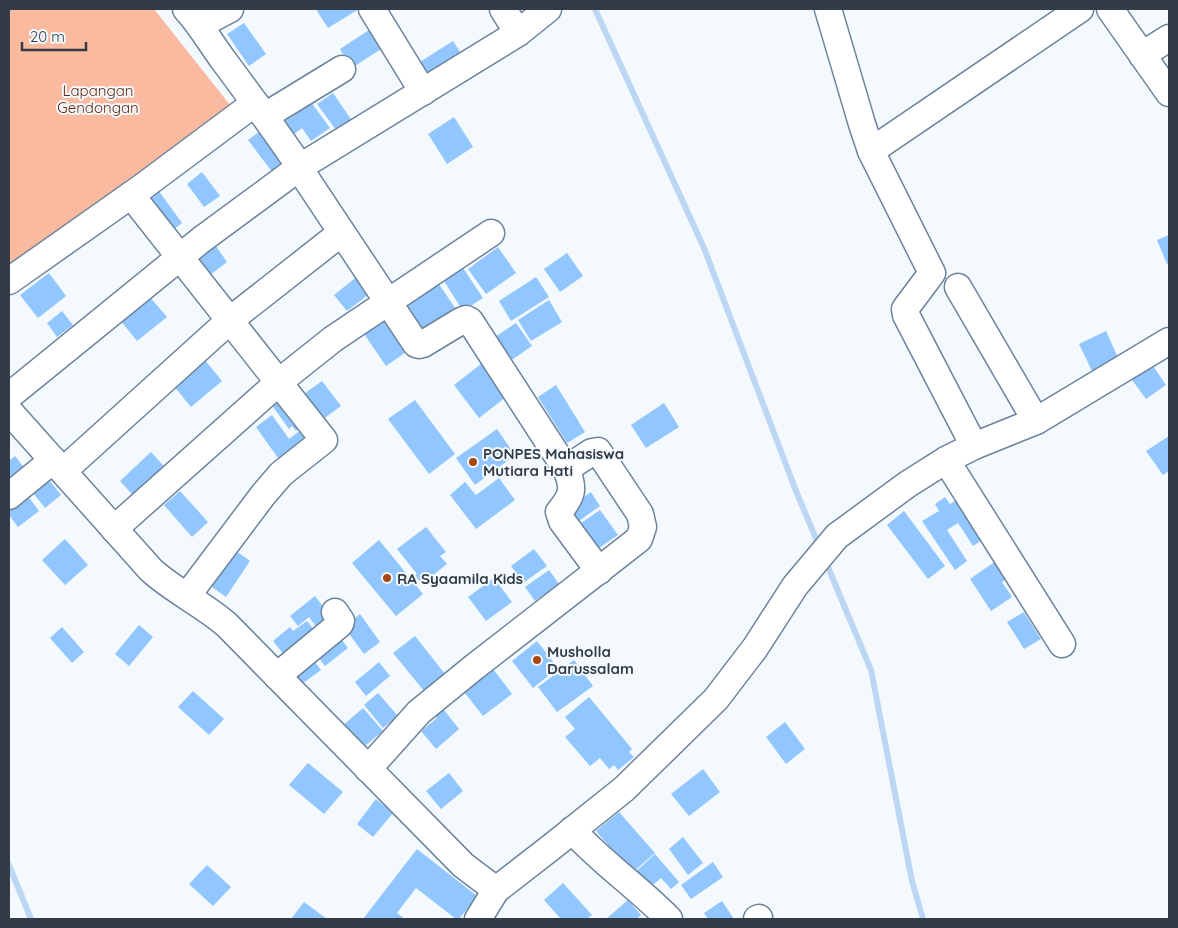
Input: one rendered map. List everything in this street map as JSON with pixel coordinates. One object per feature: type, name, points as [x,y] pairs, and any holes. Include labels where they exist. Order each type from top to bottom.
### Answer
[{"type":"street","points":[[230,9],[193,17],[300,168],[416,344],[419,346],[461,321],[466,319],[470,321],[566,469],[571,480],[572,490],[570,498],[559,512],[562,521],[599,571]]},
{"type":"street","points":[[372,9],[423,92]]},
{"type":"street","points":[[503,9],[518,33]]},
{"type":"street","points":[[9,396],[180,257],[300,168],[518,33],[548,9]]},
{"type":"street","points":[[828,9],[871,151],[932,273],[906,309],[906,315],[974,446]]},
{"type":"street","points":[[871,151],[1080,9]]},
{"type":"street","points":[[1110,9],[1169,94]]},
{"type":"street","points":[[1142,55],[1169,38]]},
{"type":"street","points":[[9,282],[131,195],[260,110],[342,70]]},
{"type":"street","points":[[131,195],[324,440],[281,474],[187,596]]},
{"type":"street","points":[[9,496],[58,466],[229,321],[342,233]]},
{"type":"street","points":[[114,529],[279,382],[334,339],[491,233]]},
{"type":"street","points":[[958,288],[1036,421]]},
{"type":"street","points":[[478,919],[496,890],[624,789],[716,700],[755,648],[794,586],[837,536],[908,484],[946,460],[974,446],[1036,421],[1169,341]]},
{"type":"street","points":[[9,411],[157,576],[207,609],[227,625],[463,865],[496,890]]},
{"type":"street","points":[[368,769],[419,712],[639,539],[644,527],[640,514],[598,451],[592,452],[566,469]]},
{"type":"street","points":[[946,460],[1062,644]]},
{"type":"street","points":[[277,676],[340,624],[341,621],[336,612]]},
{"type":"street","points":[[572,830],[584,843],[638,888],[669,919]]},
{"type":"green space","name":"Lapangan Gendongan","points":[[9,9],[154,9],[234,110],[9,276]]},
{"type":"building","points":[[320,9],[359,9],[328,28],[317,11]]},
{"type":"building","points":[[244,23],[266,54],[249,66],[227,34]]},
{"type":"building","points":[[369,30],[381,49],[352,68],[340,49]]},
{"type":"building","points":[[453,41],[466,61],[425,88],[412,67]]},
{"type":"building","points":[[333,93],[357,128],[342,138],[317,104]]},
{"type":"building","points":[[308,98],[330,128],[311,141],[302,128],[294,134],[285,121],[295,115],[291,110]]},
{"type":"building","points":[[454,117],[473,147],[447,164],[428,134]]},
{"type":"building","points":[[265,127],[290,160],[273,173],[248,140]]},
{"type":"building","points":[[202,172],[220,196],[204,207],[187,184]]},
{"type":"building","points":[[158,190],[182,223],[165,236],[140,203]]},
{"type":"building","points":[[1169,235],[1169,263],[1167,264],[1157,240]]},
{"type":"building","points":[[216,246],[227,262],[202,281],[190,265]]},
{"type":"building","points":[[498,247],[516,273],[486,294],[468,269]]},
{"type":"building","points":[[567,253],[583,276],[560,292],[544,269]]},
{"type":"building","points":[[461,265],[483,298],[463,311],[442,278]]},
{"type":"building","points":[[364,271],[377,288],[347,311],[334,295]]},
{"type":"building","points":[[49,273],[66,296],[38,318],[20,295]]},
{"type":"building","points":[[434,277],[460,315],[419,343],[393,304]]},
{"type":"building","points":[[536,277],[549,297],[511,321],[499,301]]},
{"type":"building","points":[[149,296],[167,317],[137,341],[120,320]]},
{"type":"building","points":[[549,300],[562,322],[531,341],[518,320]]},
{"type":"building","points":[[62,311],[73,325],[57,337],[47,323]]},
{"type":"building","points":[[383,312],[409,350],[386,366],[360,328]]},
{"type":"building","points":[[516,323],[532,346],[506,364],[489,341]]},
{"type":"building","points":[[1106,331],[1119,360],[1093,373],[1079,344]]},
{"type":"building","points":[[204,359],[222,381],[191,407],[173,385]]},
{"type":"building","points":[[1151,363],[1166,385],[1146,399],[1130,377]]},
{"type":"building","points":[[481,364],[506,397],[479,418],[454,385]]},
{"type":"building","points":[[322,381],[341,406],[319,422],[301,396]]},
{"type":"building","points":[[556,385],[585,432],[567,443],[538,397]]},
{"type":"building","points":[[280,390],[305,424],[296,431],[292,426],[289,429],[268,400]]},
{"type":"building","points":[[415,400],[455,454],[429,474],[388,419]]},
{"type":"building","points":[[664,403],[679,427],[646,448],[631,425]]},
{"type":"building","points":[[272,415],[289,439],[306,426],[316,440],[283,465],[256,427]]},
{"type":"building","points":[[497,429],[515,455],[475,485],[456,458]]},
{"type":"building","points":[[1169,436],[1169,471],[1163,475],[1146,451]]},
{"type":"building","points":[[151,452],[171,474],[140,503],[120,481]]},
{"type":"building","points":[[15,456],[30,475],[9,487],[9,461]]},
{"type":"building","points":[[45,475],[61,495],[45,508],[29,488]]},
{"type":"building","points":[[499,478],[515,500],[476,529],[450,495],[465,482],[476,495]]},
{"type":"building","points":[[24,491],[39,511],[18,527],[9,515],[9,503]]},
{"type":"building","points":[[180,491],[208,522],[192,537],[164,505]]},
{"type":"building","points":[[591,492],[600,506],[579,521],[570,506]]},
{"type":"building","points":[[962,496],[988,536],[973,546],[958,523],[947,530],[967,561],[955,570],[922,521],[939,511],[935,504],[945,497],[950,504]]},
{"type":"building","points":[[600,510],[618,535],[599,548],[581,523]]},
{"type":"building","points":[[904,511],[945,566],[928,579],[887,525]]},
{"type":"building","points":[[426,527],[446,552],[440,556],[447,564],[422,584],[415,575],[417,574],[397,549]]},
{"type":"building","points":[[65,539],[88,565],[65,585],[42,560]]},
{"type":"building","points":[[379,540],[423,594],[396,616],[352,563]]},
{"type":"building","points":[[229,546],[250,561],[226,597],[205,582]]},
{"type":"building","points":[[534,549],[547,566],[523,583],[511,566]]},
{"type":"building","points":[[996,561],[1008,578],[1002,582],[1012,597],[991,611],[970,579]]},
{"type":"building","points":[[549,570],[559,584],[535,601],[525,587]]},
{"type":"building","points":[[494,578],[512,602],[486,621],[468,597]]},
{"type":"building","points":[[315,596],[337,624],[322,635],[309,617],[298,626],[290,616]]},
{"type":"building","points":[[1024,612],[1041,639],[1024,649],[1007,622]]},
{"type":"building","points":[[360,614],[380,642],[364,654],[344,627]]},
{"type":"building","points":[[307,621],[319,636],[288,660],[273,641],[290,627],[293,631]]},
{"type":"building","points":[[139,625],[153,637],[129,666],[115,654]]},
{"type":"building","points":[[62,627],[84,652],[72,663],[50,638]]},
{"type":"building","points":[[335,631],[348,648],[325,666],[312,649]]},
{"type":"building","points":[[415,636],[445,674],[424,691],[393,653]]},
{"type":"building","points":[[537,641],[558,668],[533,688],[512,661]]},
{"type":"building","points":[[309,654],[321,670],[299,686],[288,671]]},
{"type":"building","points":[[574,660],[593,686],[557,712],[538,687]]},
{"type":"building","points":[[379,662],[390,676],[366,696],[355,682]]},
{"type":"building","points":[[490,665],[512,694],[483,716],[461,688]]},
{"type":"building","points":[[193,691],[224,719],[209,735],[178,707]]},
{"type":"building","points":[[378,693],[398,716],[383,728],[364,705]]},
{"type":"building","points":[[589,697],[632,749],[629,752],[634,757],[618,770],[614,765],[609,769],[600,758],[590,766],[565,737],[575,729],[565,717]]},
{"type":"building","points":[[440,705],[459,729],[436,749],[421,731],[437,718],[432,711]]},
{"type":"building","points":[[363,708],[383,731],[360,750],[341,727]]},
{"type":"building","points":[[785,722],[805,749],[786,764],[766,737]]},
{"type":"building","points":[[308,763],[343,792],[324,814],[289,785]]},
{"type":"building","points":[[703,769],[720,792],[689,816],[671,794]]},
{"type":"building","points":[[449,773],[463,791],[441,809],[426,791]]},
{"type":"building","points":[[376,799],[393,813],[373,837],[357,824]]},
{"type":"building","points":[[619,812],[655,853],[632,873],[596,831]]},
{"type":"building","points":[[683,837],[703,863],[688,875],[669,849]]},
{"type":"building","points":[[417,849],[477,896],[459,919],[456,919],[416,888],[397,913],[405,919],[363,919]]},
{"type":"building","points":[[655,854],[679,882],[671,889],[661,878],[647,890],[633,874]]},
{"type":"building","points":[[713,862],[723,877],[691,899],[681,885]]},
{"type":"building","points":[[207,865],[231,887],[213,906],[189,884]]},
{"type":"building","points":[[563,883],[592,915],[587,919],[561,919],[544,900]]},
{"type":"building","points":[[628,900],[641,915],[636,919],[606,919]]},
{"type":"building","points":[[722,901],[734,919],[708,919],[704,913]]},
{"type":"building","points":[[304,902],[327,919],[291,919]]},
{"type":"waterway","points":[[595,9],[704,248],[796,491],[819,546]]},
{"type":"waterway","points":[[825,560],[871,670],[912,881],[923,919]]},
{"type":"waterway","points":[[9,865],[31,919]]},
{"type":"place","name":"PONPES Mahasiswa Mutiara Hati","points":[[473,462]]},
{"type":"place","name":"RA Syaamila Kids","points":[[387,578]]},
{"type":"place","name":"Musholla Darussalam","points":[[537,660]]}]
